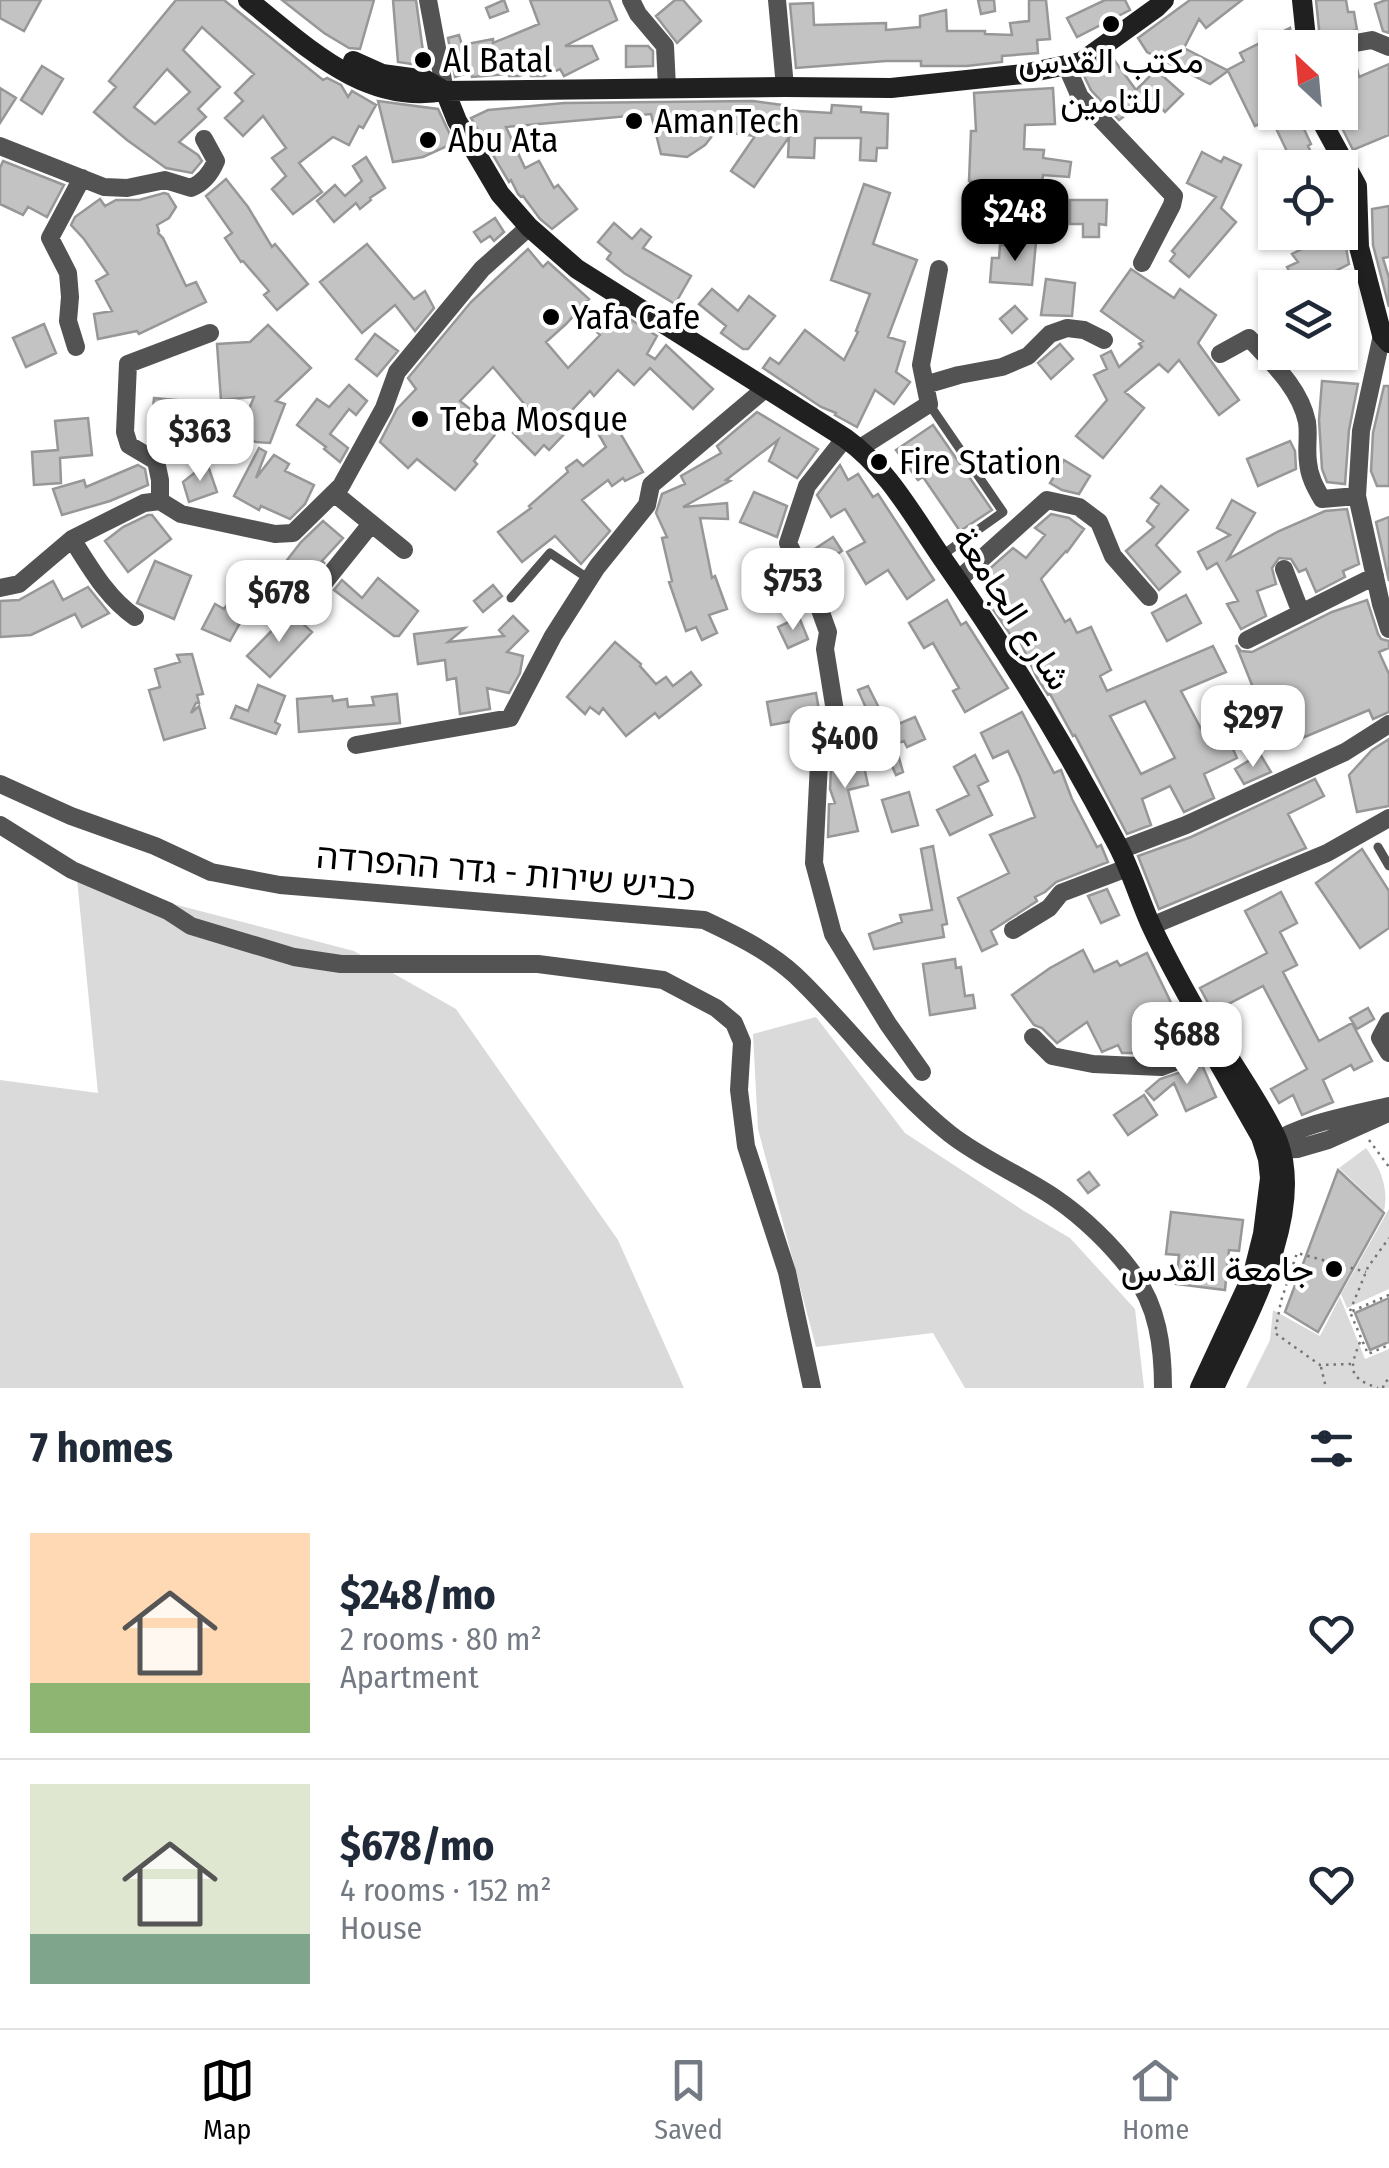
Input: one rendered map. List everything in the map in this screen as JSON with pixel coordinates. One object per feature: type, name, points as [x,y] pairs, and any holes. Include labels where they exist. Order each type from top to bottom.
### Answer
[{"type":"main road","points":[[248,0],[311,50],[373,86],[429,94],[445,90],[891,88],[1023,74],[1081,62],[1164,0]]},
{"type":"main road","points":[[269,0],[338,54],[382,74],[426,80],[445,90]]},
{"type":"main road","points":[[1302,0],[1304,30]]},
{"type":"main road","name":"شارع الجامعة","points":[[445,90],[456,121],[500,194],[576,270],[853,443],[887,476],[1043,714],[1124,859],[1152,926],[1214,1044],[1224,1049],[1284,1173],[1273,1259],[1214,1388]]},
{"type":"main road","points":[[1326,130],[1357,186],[1358,247],[1386,339]]},
{"type":"main road","name":"شارع الجامعة","points":[[1200,1388],[1252,1274],[1260,1247],[1274,1147]]},
{"type":"street","points":[[428,0],[445,90]]},
{"type":"street","points":[[631,0],[665,46],[667,88]]},
{"type":"street","points":[[777,0],[785,86]]},
{"type":"street","points":[[1358,43],[1372,40],[1389,47]]},
{"type":"street","points":[[1066,65],[1080,96],[1174,196],[1142,262]]},
{"type":"street","points":[[0,146],[104,187],[127,188],[165,180],[192,188],[200,184],[216,161],[204,139]]},
{"type":"street","points":[[76,347],[68,321],[68,273],[50,238],[82,178]]},
{"type":"street","points":[[0,588],[19,584],[72,539],[144,502],[160,501],[180,514],[275,534],[293,534],[341,486],[384,408],[398,372],[482,269],[529,227]]},
{"type":"street","points":[[922,1072],[833,934],[814,864],[819,763],[838,730],[825,649],[828,632],[788,543],[807,486],[853,443],[929,404],[921,365],[939,269]]},
{"type":"street","points":[[925,385],[1002,367],[1028,356],[1050,334],[1067,328],[1084,330],[1104,340]]},
{"type":"street","points":[[160,501],[156,460],[129,445],[125,432],[128,364],[210,333]]},
{"type":"street","points":[[1220,354],[1250,338],[1301,401],[1308,427],[1308,462],[1313,484],[1322,499],[1357,496]]},
{"type":"street","points":[[1386,339],[1360,431],[1357,496],[1389,629]]},
{"type":"street","points":[[356,744],[510,718],[552,636],[589,578],[647,506],[652,485],[766,388]]},
{"type":"street","points":[[334,493],[404,550]]},
{"type":"street","points":[[958,580],[1047,500],[1079,507],[1099,522],[1114,556],[1149,597]]},
{"type":"street","points":[[302,610],[371,524]]},
{"type":"street","points":[[72,539],[94,574],[135,618]]},
{"type":"street","points":[[1284,569],[1302,613]]},
{"type":"street","points":[[1247,640],[1375,576]]},
{"type":"street","points":[[1013,930],[1049,908],[1061,893],[1186,825],[1345,752],[1389,724]]},
{"type":"street","name":"כביש שירות - גדר ההפרדה","points":[[0,784],[211,872],[280,885],[704,920],[744,938],[794,974],[903,1092],[952,1136],[1058,1200],[1100,1236],[1134,1274],[1158,1324],[1163,1388]]},
{"type":"street","points":[[1152,926],[1327,853],[1389,818]]},
{"type":"street","points":[[0,825],[72,870],[191,926],[294,957],[341,964],[538,964],[663,980],[716,1008],[734,1024],[742,1042],[739,1090],[746,1146],[787,1272],[812,1388]]},
{"type":"street","points":[[1389,1020],[1380,1038],[1389,1053]]},
{"type":"street","points":[[1032,1037],[1052,1056],[1093,1064],[1161,1067],[1214,1044]]},
{"type":"street","points":[[1274,1147],[1297,1150],[1328,1140],[1372,1122],[1389,1109]]},
{"type":"lane","points":[[929,404],[1004,512],[941,556]]},
{"type":"lane","points":[[511,598],[550,552],[589,578]]},
{"type":"lane","points":[[1378,847],[1389,866]]},
{"type":"path","points":[[1370,1140],[1389,1166]]},
{"type":"path","points":[[1389,1238],[1366,1272],[1350,1312],[1368,1354],[1389,1345]]},
{"type":"path","points":[[1326,1388],[1320,1366],[1274,1333],[1297,1253],[1366,1272]]},
{"type":"path","points":[[1350,1312],[1389,1295]]},
{"type":"path","points":[[1362,1340],[1351,1364],[1354,1375],[1381,1388],[1389,1379]]},
{"type":"path","points":[[1320,1366],[1351,1364]]},
{"type":"shaded area","points":[[77,879],[354,951],[456,1009],[618,1240],[684,1388],[0,1388],[0,1080],[98,1093]]},
{"type":"shaded area","points":[[816,1017],[905,1133],[1070,1238],[1135,1309],[1144,1388],[965,1388],[933,1333],[816,1347],[758,1129],[753,1034]]},
{"type":"shaded area","points":[[1366,1148],[1382,1178],[1384,1211],[1339,1168]]},
{"type":"shaded area","points":[[1389,1209],[1389,1289],[1347,1308],[1341,1294]]},
{"type":"shaded area","points":[[1340,1297],[1365,1359],[1389,1349],[1389,1388],[1246,1388],[1270,1340],[1273,1310],[1320,1336]]},
{"type":"building","points":[[0,0],[41,0],[24,31],[0,18]]},
{"type":"building","points":[[176,0],[224,0],[323,80],[341,85],[348,97],[352,91],[376,105],[349,145],[333,137],[299,163],[322,192],[293,214],[272,189],[286,176],[272,158],[286,148],[263,116],[243,136],[225,118],[243,101],[235,93],[254,74],[202,27],[183,50],[220,87],[198,109],[206,117],[179,142],[202,161],[192,173],[166,168],[94,112],[116,87],[109,81]],"holes":[[[167,69],[190,92],[155,124],[134,107]]]},
{"type":"building","points":[[282,0],[374,0],[360,49],[349,48],[324,33]]},
{"type":"building","points":[[393,0],[416,0],[425,66],[398,62]]},
{"type":"building","points":[[504,0],[508,11],[490,18],[486,8]]},
{"type":"building","points":[[530,0],[609,0],[617,20],[565,46],[592,46],[598,59],[564,76],[560,69],[544,76],[531,76],[530,72],[519,76],[472,77],[471,72],[455,77],[448,38],[459,35],[462,45],[493,39],[493,43],[539,24]]},
{"type":"building","points":[[675,0],[683,0],[701,21],[677,43],[656,16]]},
{"type":"building","points":[[978,0],[994,0],[995,11],[981,14]]},
{"type":"building","points":[[1029,0],[1046,0],[1050,39],[1037,40],[1038,53],[1002,56],[1002,62],[967,66],[886,61],[796,68],[790,4],[813,3],[814,25],[886,23],[886,30],[920,27],[920,16],[946,10],[947,31],[1012,35],[1010,23],[1029,21]]},
{"type":"building","points":[[1105,0],[1125,0],[1130,10],[1077,37],[1067,18]]},
{"type":"building","points":[[1190,0],[1242,0],[1206,28],[1199,19],[1184,48],[1227,70],[1244,61],[1240,53],[1258,44],[1258,124],[1255,126],[1228,71],[1210,84],[1147,52],[1138,38]]},
{"type":"building","points":[[1316,0],[1346,0],[1348,12],[1354,12],[1357,30],[1319,30]]},
{"type":"building","points":[[1386,0],[1389,33],[1383,31],[1375,4]]},
{"type":"building","points":[[626,46],[648,46],[653,51],[653,66],[626,67]]},
{"type":"building","points":[[1112,57],[1136,90],[1156,70],[1183,94],[1165,112],[1150,97],[1119,120],[1091,90],[1084,76]]},
{"type":"building","points":[[1389,64],[1389,135],[1353,150],[1343,130],[1358,130],[1358,73],[1359,77]]},
{"type":"building","points":[[42,66],[63,79],[42,114],[21,100]]},
{"type":"building","points":[[0,88],[16,98],[0,123]]},
{"type":"building","points":[[1053,88],[1055,124],[1025,125],[1024,149],[1044,150],[1043,158],[1071,162],[1069,177],[1043,175],[1042,184],[999,182],[992,213],[965,207],[971,181],[971,131],[976,131],[974,93]]},
{"type":"building","points":[[378,101],[438,109],[454,143],[423,157],[393,162]]},
{"type":"building","points":[[753,101],[783,105],[782,110],[831,113],[832,105],[888,114],[887,148],[877,148],[876,161],[860,160],[861,138],[815,138],[814,158],[788,157],[789,137],[754,187],[731,171],[755,136],[716,131],[705,145],[687,157],[661,154],[651,114],[506,127],[525,168],[539,161],[554,188],[558,185],[577,209],[552,229],[509,182],[471,118],[488,110],[564,103]]},
{"type":"building","points":[[1277,130],[1304,130],[1310,150],[1286,150]]},
{"type":"building","points":[[1202,152],[1221,162],[1224,157],[1241,165],[1221,208],[1236,222],[1189,277],[1170,261],[1175,254],[1172,251],[1216,197],[1187,183]]},
{"type":"building","points":[[366,157],[385,188],[360,209],[356,203],[334,222],[317,201],[335,185],[345,196],[362,181],[353,166]]},
{"type":"building","points":[[3,161],[64,185],[47,217],[28,207],[23,215],[0,204]]},
{"type":"building","points":[[226,179],[272,247],[275,244],[308,284],[277,310],[264,295],[269,291],[241,262],[225,238],[232,233],[206,196]]},
{"type":"building","points":[[864,184],[890,193],[873,244],[917,260],[888,337],[905,342],[896,372],[910,382],[894,404],[875,390],[857,427],[763,368],[770,358],[779,364],[805,330],[844,360],[870,294],[831,280]]},
{"type":"building","points":[[164,193],[176,207],[169,218],[157,225],[158,233],[186,286],[196,282],[206,302],[139,334],[137,331],[98,339],[94,314],[112,311],[96,281],[108,274],[71,225],[75,217],[100,199],[105,206],[116,200],[139,200]]},
{"type":"building","points":[[1070,200],[1107,200],[1106,225],[1099,224],[1099,237],[1083,237],[1083,224],[1070,224]]},
{"type":"building","points":[[1389,206],[1389,257],[1383,258],[1389,278],[1389,307],[1373,245],[1372,209]]},
{"type":"building","points":[[495,218],[504,232],[494,241],[490,236],[481,242],[474,232]]},
{"type":"building","points":[[614,223],[632,239],[641,229],[651,237],[643,248],[691,276],[675,304],[607,259],[611,253],[598,242]]},
{"type":"building","points":[[1016,240],[1036,242],[1032,285],[990,282],[992,258],[999,258],[1000,245],[1016,246]]},
{"type":"building","points":[[367,244],[414,299],[425,291],[434,308],[415,331],[395,305],[362,333],[320,282]]},
{"type":"building","points":[[528,249],[543,267],[548,262],[589,299],[546,342],[568,368],[617,311],[657,336],[647,354],[655,359],[666,345],[713,389],[693,409],[650,368],[634,385],[618,370],[594,396],[590,391],[561,422],[569,429],[549,450],[544,445],[535,455],[513,433],[532,413],[493,367],[460,401],[498,431],[455,490],[417,459],[408,468],[380,442],[397,409],[416,389],[408,378],[471,302]]},
{"type":"building","points":[[1300,250],[1346,250],[1349,264],[1337,270],[1289,270],[1287,267],[1298,262],[1292,254]]},
{"type":"building","points":[[1131,269],[1174,298],[1180,289],[1216,315],[1198,343],[1239,400],[1219,415],[1179,360],[1168,372],[1159,364],[1125,392],[1144,408],[1103,458],[1076,436],[1107,400],[1094,375],[1107,369],[1101,356],[1111,351],[1119,367],[1142,347],[1139,344],[1143,341],[1101,311]]},
{"type":"building","points":[[1046,279],[1075,283],[1072,316],[1041,315]]},
{"type":"building","points":[[712,289],[738,311],[749,296],[775,316],[748,349],[721,333],[726,326],[699,304]]},
{"type":"building","points":[[1015,306],[1027,319],[1012,333],[1000,319]]},
{"type":"building","points":[[44,324],[56,353],[26,367],[13,338]]},
{"type":"building","points":[[268,325],[311,368],[276,401],[285,404],[270,443],[244,437],[252,419],[246,416],[254,397],[221,400],[217,344],[250,342]]},
{"type":"building","points":[[375,334],[398,351],[377,376],[356,359]]},
{"type":"building","points":[[1060,344],[1073,359],[1051,379],[1038,363]]},
{"type":"building","points":[[1322,381],[1358,384],[1345,484],[1327,482],[1322,469]]},
{"type":"building","points":[[349,385],[367,401],[356,415],[349,409],[330,434],[348,448],[340,462],[297,425],[317,399],[329,407]]},
{"type":"building","points":[[1384,386],[1389,386],[1389,486],[1377,486],[1371,471],[1373,433]]},
{"type":"building","points":[[154,398],[207,403],[204,437],[151,432]]},
{"type":"building","points":[[757,412],[818,449],[797,478],[769,461],[778,440],[726,480],[730,481],[683,507],[727,503],[728,519],[700,518],[712,578],[715,576],[727,609],[709,615],[717,633],[702,640],[696,627],[686,631],[669,582],[672,581],[662,538],[667,537],[656,513],[662,494],[685,484],[681,476],[721,453],[717,446]]},
{"type":"building","points":[[88,418],[92,455],[60,458],[61,483],[34,485],[32,452],[58,450],[55,421]]},
{"type":"building","points":[[933,425],[992,510],[960,531],[923,477],[918,480],[896,450]]},
{"type":"building","points":[[616,426],[643,472],[612,486],[608,480],[582,500],[610,531],[581,564],[555,536],[522,562],[498,532],[531,508],[568,472],[566,468],[577,460],[583,466],[606,447],[599,435]]},
{"type":"building","points":[[1290,441],[1296,469],[1258,486],[1247,459]]},
{"type":"building","points":[[259,448],[266,452],[256,478],[274,455],[289,464],[285,471],[314,485],[305,504],[290,519],[261,506],[259,510],[234,496]]},
{"type":"building","points":[[1064,460],[1090,476],[1079,494],[1050,483]]},
{"type":"building","points":[[207,463],[217,492],[189,502],[183,482]]},
{"type":"building","points":[[138,465],[145,469],[148,485],[62,515],[53,489],[84,480],[86,487]]},
{"type":"building","points":[[840,465],[848,480],[858,474],[873,497],[878,494],[934,580],[907,599],[888,570],[866,584],[847,552],[865,542],[845,509],[831,517],[817,495]]},
{"type":"building","points":[[1161,486],[1188,510],[1156,545],[1180,572],[1159,590],[1126,551],[1154,527],[1147,521],[1159,504],[1151,498]]},
{"type":"building","points":[[754,492],[787,506],[777,537],[740,522]]},
{"type":"building","points":[[1232,500],[1255,513],[1228,559],[1325,511],[1347,509],[1359,564],[1343,571],[1345,577],[1316,592],[1306,569],[1299,572],[1291,559],[1279,558],[1272,568],[1276,584],[1257,591],[1266,616],[1241,629],[1227,604],[1238,601],[1217,563],[1207,569],[1198,552],[1230,535],[1217,528]]},
{"type":"building","points":[[1051,514],[1069,518],[1084,529],[1041,579],[1065,622],[1070,619],[1077,633],[1091,627],[1111,670],[1100,676],[1107,691],[1213,646],[1226,672],[1181,691],[1208,742],[1226,734],[1237,758],[1204,774],[1214,798],[1184,812],[1170,786],[1142,799],[1151,825],[1127,834],[1075,735],[1037,678],[1017,635],[1012,637],[988,602],[996,597],[979,578],[1013,548],[1026,558],[1045,535],[1035,528]],"holes":[[[1145,701],[1175,758],[1141,774],[1110,716]]]},
{"type":"building","points":[[148,515],[171,539],[128,572],[105,541]]},
{"type":"building","points":[[1389,517],[1389,581],[1376,522]]},
{"type":"building","points":[[323,521],[343,538],[300,592],[277,573]]},
{"type":"building","points":[[833,537],[842,551],[822,564],[813,550]]},
{"type":"building","points":[[155,561],[191,576],[174,619],[137,603]]},
{"type":"building","points":[[250,572],[269,584],[255,605],[251,603],[230,641],[202,629],[215,604],[224,609]]},
{"type":"building","points":[[378,578],[418,611],[399,636],[334,590],[342,580],[362,598]]},
{"type":"building","points":[[53,581],[63,600],[88,587],[109,613],[82,627],[75,614],[31,635],[0,637],[0,601],[19,600]]},
{"type":"building","points":[[493,585],[502,596],[483,612],[474,601]]},
{"type":"building","points":[[1186,595],[1201,623],[1167,641],[1152,613]]},
{"type":"building","points":[[947,600],[961,625],[966,622],[1008,688],[965,712],[953,691],[959,688],[933,643],[924,648],[909,623]]},
{"type":"building","points":[[1367,600],[1378,634],[1389,641],[1389,648],[1379,652],[1389,674],[1389,712],[1373,719],[1369,710],[1288,744],[1287,739],[1273,744],[1236,645],[1241,651],[1252,652],[1332,612]]},
{"type":"building","points":[[290,612],[312,632],[270,677],[247,656]]},
{"type":"building","points":[[513,616],[528,631],[507,652],[523,656],[520,673],[509,693],[487,688],[490,709],[460,714],[456,678],[447,680],[445,660],[418,664],[414,634],[465,628],[448,642],[504,636],[499,630]]},
{"type":"building","points":[[799,617],[808,639],[788,648],[778,627]]},
{"type":"building","points":[[615,642],[641,664],[656,684],[666,677],[673,686],[691,672],[701,685],[659,718],[655,713],[626,736],[603,708],[599,714],[590,707],[585,714],[567,697]]},
{"type":"building","points":[[192,654],[203,694],[197,695],[199,703],[191,713],[199,706],[205,728],[164,740],[149,690],[160,687],[155,669],[180,662],[177,655]]},
{"type":"building","points":[[258,685],[285,696],[275,722],[280,725],[276,734],[231,718],[236,706],[248,711]]},
{"type":"building","points":[[868,686],[889,728],[915,717],[925,739],[907,747],[904,741],[895,744],[903,772],[896,775],[858,690]]},
{"type":"building","points":[[816,693],[820,716],[771,725],[767,702]]},
{"type":"building","points":[[397,694],[400,723],[299,732],[297,699],[332,696],[333,701],[347,699],[348,707],[374,705],[372,697]]},
{"type":"building","points":[[1022,712],[1054,773],[1061,770],[1072,799],[1108,862],[1056,882],[1035,897],[1037,901],[991,931],[997,944],[982,951],[958,898],[1009,873],[990,835],[1035,817],[1008,751],[993,758],[981,733]]},
{"type":"building","points":[[1389,739],[1389,806],[1357,812],[1349,775],[1372,750]]},
{"type":"building","points":[[860,748],[868,785],[848,790],[858,831],[828,837],[829,804],[835,803],[830,789],[831,767],[840,752]]},
{"type":"building","points":[[1260,754],[1271,772],[1244,784],[1235,769]]},
{"type":"building","points":[[975,755],[988,781],[978,786],[992,815],[950,835],[937,810],[969,795],[954,767]]},
{"type":"building","points":[[1315,779],[1324,796],[1288,814],[1306,848],[1159,909],[1138,856],[1191,837]]},
{"type":"building","points":[[909,792],[918,825],[892,832],[882,800]]},
{"type":"building","points":[[933,846],[947,924],[942,925],[944,937],[874,949],[869,934],[902,922],[900,915],[932,910],[921,849]]},
{"type":"building","points":[[1362,849],[1389,891],[1389,928],[1360,948],[1316,883]]},
{"type":"building","points":[[1107,889],[1119,915],[1101,923],[1088,896]]},
{"type":"building","points":[[1281,892],[1297,923],[1280,932],[1297,965],[1283,972],[1319,1041],[1352,1023],[1372,1061],[1354,1070],[1351,1065],[1323,1080],[1333,1102],[1302,1115],[1293,1095],[1279,1103],[1271,1089],[1307,1069],[1263,986],[1213,1012],[1200,988],[1267,953],[1245,911]]},
{"type":"building","points":[[1083,950],[1094,972],[1117,961],[1120,966],[1147,953],[1190,1042],[1159,1054],[1152,1054],[1148,1045],[1133,1053],[1122,1053],[1118,1045],[1102,1052],[1087,1022],[1057,1043],[1034,1025],[1012,995]]},
{"type":"building","points":[[955,959],[956,968],[961,967],[965,996],[973,995],[975,1008],[930,1015],[923,964]]},
{"type":"building","points":[[1368,1008],[1374,1019],[1357,1029],[1350,1018]]},
{"type":"building","points":[[1202,1065],[1216,1097],[1186,1111],[1174,1083],[1154,1100],[1146,1091],[1160,1079]]},
{"type":"building","points":[[1144,1095],[1157,1115],[1128,1135],[1114,1115]]},
{"type":"building","points":[[1338,1170],[1384,1213],[1318,1332],[1285,1312]]},
{"type":"building","points":[[1089,1172],[1099,1185],[1088,1193],[1078,1180]]},
{"type":"building","points":[[1171,1212],[1243,1220],[1239,1251],[1229,1250],[1225,1290],[1176,1284],[1179,1255],[1166,1254]]},
{"type":"building","points":[[1389,1298],[1389,1342],[1370,1350],[1355,1313]]},
{"type":"place","name":"مكتب القدس للتامين","points":[[1111,24]]},
{"type":"place","name":"Al Batal","points":[[423,60]]},
{"type":"place","name":"AmanTech","points":[[634,121]]},
{"type":"place","name":"Abu Ata","points":[[428,140]]},
{"type":"place","name":"Yafa Cafe","points":[[551,317]]},
{"type":"place","name":"Teba Mosque","points":[[420,419]]},
{"type":"place","name":"Fire Station","points":[[879,462]]},
{"type":"place","name":"جامعة القدس","points":[[1334,1269]]}]
